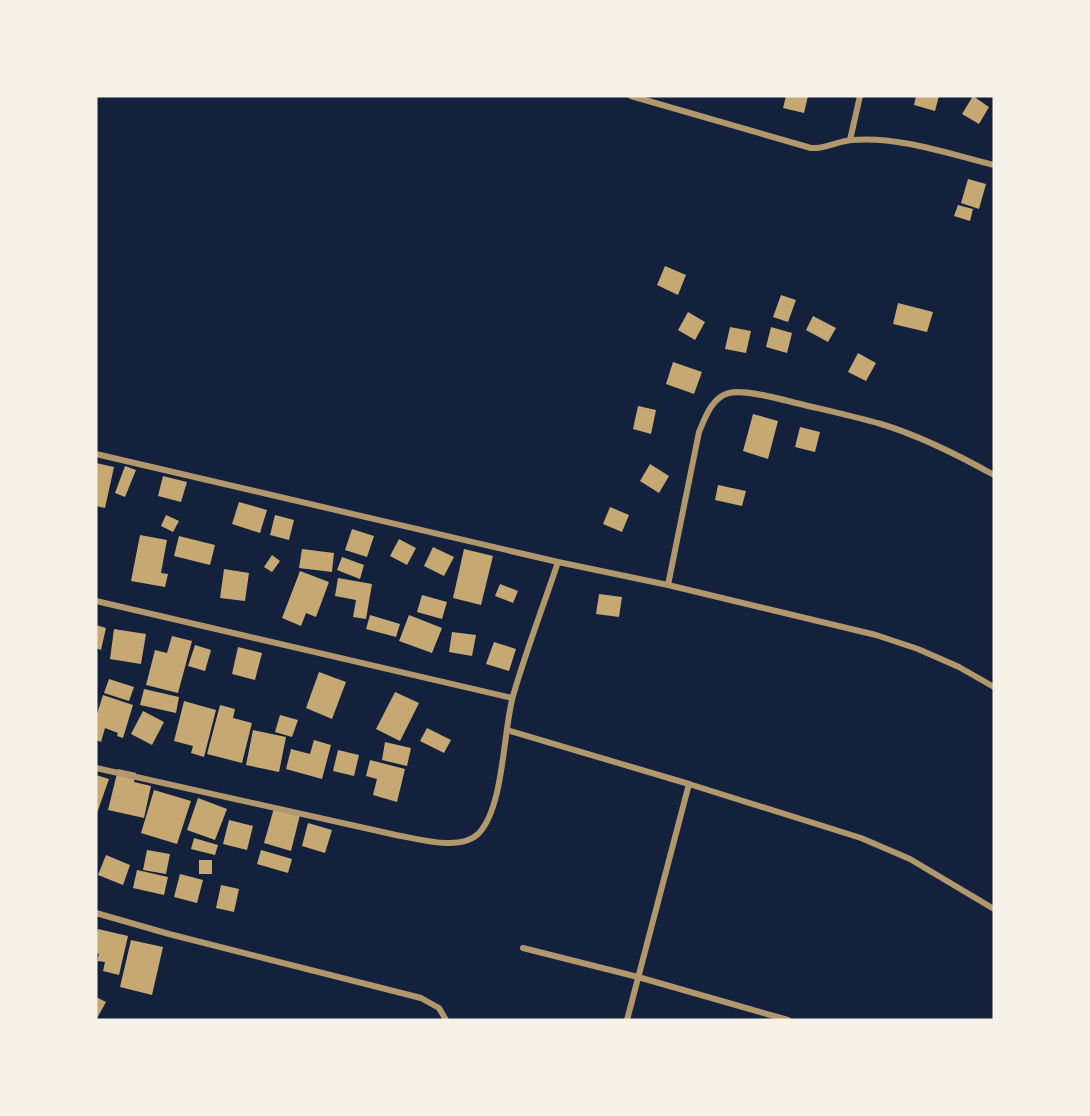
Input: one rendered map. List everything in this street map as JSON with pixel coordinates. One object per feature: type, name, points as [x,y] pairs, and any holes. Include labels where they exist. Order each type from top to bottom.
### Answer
[{"type":"street","points":[[631,96],[656,99],[811,148],[850,140],[890,142],[923,147],[994,165]]},
{"type":"street","points":[[850,140],[860,96]]},
{"type":"street","points":[[668,585],[699,432],[706,414],[722,396],[729,393],[770,396],[882,424],[922,439],[994,475]]},
{"type":"street","points":[[96,454],[876,635],[939,658],[994,687]]},
{"type":"street","points":[[96,768],[396,835],[428,841],[462,843],[480,832],[491,810],[498,787],[512,698],[558,562]]},
{"type":"street","points":[[96,601],[512,698]]},
{"type":"street","points":[[507,730],[861,838],[910,859],[994,909]]},
{"type":"street","points":[[627,1020],[689,784]]},
{"type":"street","points":[[96,913],[421,998],[439,1008],[446,1020]]},
{"type":"street","points":[[524,948],[638,977],[788,1020]]},
{"type":"building","points":[[786,96],[808,96],[804,113],[783,108]]},
{"type":"building","points":[[916,96],[939,96],[935,111],[914,105]]},
{"type":"building","points":[[973,96],[989,107],[979,124],[962,114]]},
{"type":"building","points":[[968,179],[986,184],[979,209],[961,203]]},
{"type":"building","points":[[958,205],[973,209],[970,221],[954,216]]},
{"type":"building","points":[[665,266],[686,275],[678,295],[657,285]]},
{"type":"building","points":[[781,295],[796,300],[788,322],[773,317]]},
{"type":"building","points":[[898,303],[933,312],[927,332],[893,324]]},
{"type":"building","points":[[688,312],[705,322],[695,340],[678,330]]},
{"type":"building","points":[[813,316],[836,328],[828,342],[806,330]]},
{"type":"building","points":[[730,327],[751,331],[746,353],[725,349]]},
{"type":"building","points":[[771,327],[792,333],[787,353],[766,347]]},
{"type":"building","points":[[858,353],[876,363],[866,381],[848,372]]},
{"type":"building","points":[[673,362],[702,372],[694,394],[666,384]]},
{"type":"building","points":[[638,406],[656,410],[651,434],[633,429]]},
{"type":"building","points":[[753,414],[778,421],[768,459],[743,451]]},
{"type":"building","points":[[800,427],[820,432],[815,452],[795,447]]},
{"type":"building","points":[[96,463],[114,467],[105,508],[96,506]]},
{"type":"building","points":[[650,464],[669,476],[659,493],[640,481]]},
{"type":"building","points":[[125,466],[136,470],[125,497],[115,493]]},
{"type":"building","points":[[163,476],[187,482],[181,502],[158,496]]},
{"type":"building","points":[[718,485],[746,491],[742,506],[715,500]]},
{"type":"building","points":[[239,502],[267,510],[260,533],[232,524]]},
{"type":"building","points":[[610,507],[629,515],[622,532],[603,524]]},
{"type":"building","points":[[166,515],[179,521],[173,532],[161,526]]},
{"type":"building","points":[[275,515],[294,520],[289,540],[270,535]]},
{"type":"building","points":[[352,529],[374,536],[367,557],[345,550]]},
{"type":"building","points":[[140,535],[167,540],[161,573],[168,574],[165,587],[131,581]]},
{"type":"building","points":[[179,536],[215,545],[210,565],[174,556]]},
{"type":"building","points":[[399,539],[416,548],[407,565],[390,556]]},
{"type":"building","points":[[433,547],[454,557],[444,576],[424,566]]},
{"type":"building","points":[[302,549],[334,553],[332,572],[299,568]]},
{"type":"building","points":[[464,549],[493,556],[481,605],[453,598]]},
{"type":"building","points":[[272,555],[280,561],[272,572],[264,567]]},
{"type":"building","points":[[342,557],[364,565],[360,579],[337,570]]},
{"type":"building","points":[[224,569],[249,573],[245,601],[220,598]]},
{"type":"building","points":[[300,571],[329,582],[316,617],[306,613],[301,626],[282,618]]},
{"type":"building","points":[[338,578],[372,584],[366,619],[353,617],[356,600],[335,596]]},
{"type":"building","points":[[500,584],[518,591],[513,603],[495,596]]},
{"type":"building","points":[[599,594],[622,597],[619,617],[596,614]]},
{"type":"building","points":[[422,595],[447,602],[442,619],[417,612]]},
{"type":"building","points":[[370,615],[400,624],[396,637],[366,629]]},
{"type":"building","points":[[409,615],[442,628],[432,653],[399,641]]},
{"type":"building","points":[[96,625],[106,628],[101,650],[96,648]]},
{"type":"building","points":[[114,629],[146,634],[141,664],[110,659]]},
{"type":"building","points":[[452,632],[476,635],[472,656],[449,652]]},
{"type":"building","points":[[172,636],[192,641],[178,693],[146,685],[155,650],[167,653]]},
{"type":"building","points":[[494,642],[516,649],[509,671],[486,664]]},
{"type":"building","points":[[195,645],[211,650],[205,671],[188,666]]},
{"type":"building","points":[[238,647],[262,653],[255,680],[232,674]]},
{"type":"building","points":[[319,672],[346,682],[332,719],[306,708]]},
{"type":"building","points":[[109,679],[134,687],[129,701],[104,693]]},
{"type":"building","points":[[144,689],[179,697],[176,713],[140,705]]},
{"type":"building","points":[[395,692],[419,703],[400,741],[376,729]]},
{"type":"building","points":[[103,695],[133,705],[123,738],[117,736],[118,733],[105,728],[101,742],[96,740],[96,717]]},
{"type":"building","points":[[184,701],[216,710],[204,757],[191,753],[193,746],[174,741]]},
{"type":"building","points":[[220,705],[235,709],[233,718],[252,723],[242,763],[207,754]]},
{"type":"building","points":[[143,711],[164,722],[152,745],[131,734]]},
{"type":"building","points":[[280,715],[298,720],[292,737],[275,732]]},
{"type":"building","points":[[427,728],[451,740],[444,753],[420,741]]},
{"type":"building","points":[[253,730],[286,737],[279,772],[246,765]]},
{"type":"building","points":[[314,740],[331,745],[322,779],[286,769],[291,749],[310,754]]},
{"type":"building","points":[[385,742],[411,748],[407,766],[382,760]]},
{"type":"building","points":[[338,750],[359,755],[354,776],[333,771]]},
{"type":"building","points":[[370,760],[405,769],[397,802],[373,795],[377,779],[366,776]]},
{"type":"building","points":[[118,769],[136,773],[134,782],[151,786],[144,818],[108,810]]},
{"type":"building","points":[[96,775],[109,779],[96,816]]},
{"type":"building","points":[[154,790],[191,801],[177,844],[141,833]]},
{"type":"building","points":[[198,798],[227,809],[215,840],[187,830]]},
{"type":"building","points":[[274,808],[300,815],[291,851],[264,843]]},
{"type":"building","points":[[229,820],[253,826],[247,850],[223,844]]},
{"type":"building","points":[[308,823],[332,830],[325,853],[302,846]]},
{"type":"building","points":[[194,838],[218,845],[215,855],[191,849]]},
{"type":"building","points":[[147,850],[170,854],[166,874],[143,870]]},
{"type":"building","points":[[261,850],[292,859],[288,873],[257,864]]},
{"type":"building","points":[[106,855],[130,865],[123,885],[98,875]]},
{"type":"building","points":[[199,860],[212,860],[212,874],[199,874]]},
{"type":"building","points":[[137,870],[168,877],[164,895],[133,888]]},
{"type":"building","points":[[180,874],[203,880],[197,903],[174,897]]},
{"type":"building","points":[[221,885],[239,889],[234,912],[216,908]]},
{"type":"building","points":[[98,929],[128,936],[119,975],[103,971],[105,962],[97,961]]},
{"type":"building","points":[[131,940],[163,947],[152,995],[120,987]]},
{"type":"building","points":[[96,997],[106,1002],[96,1020]]}]
